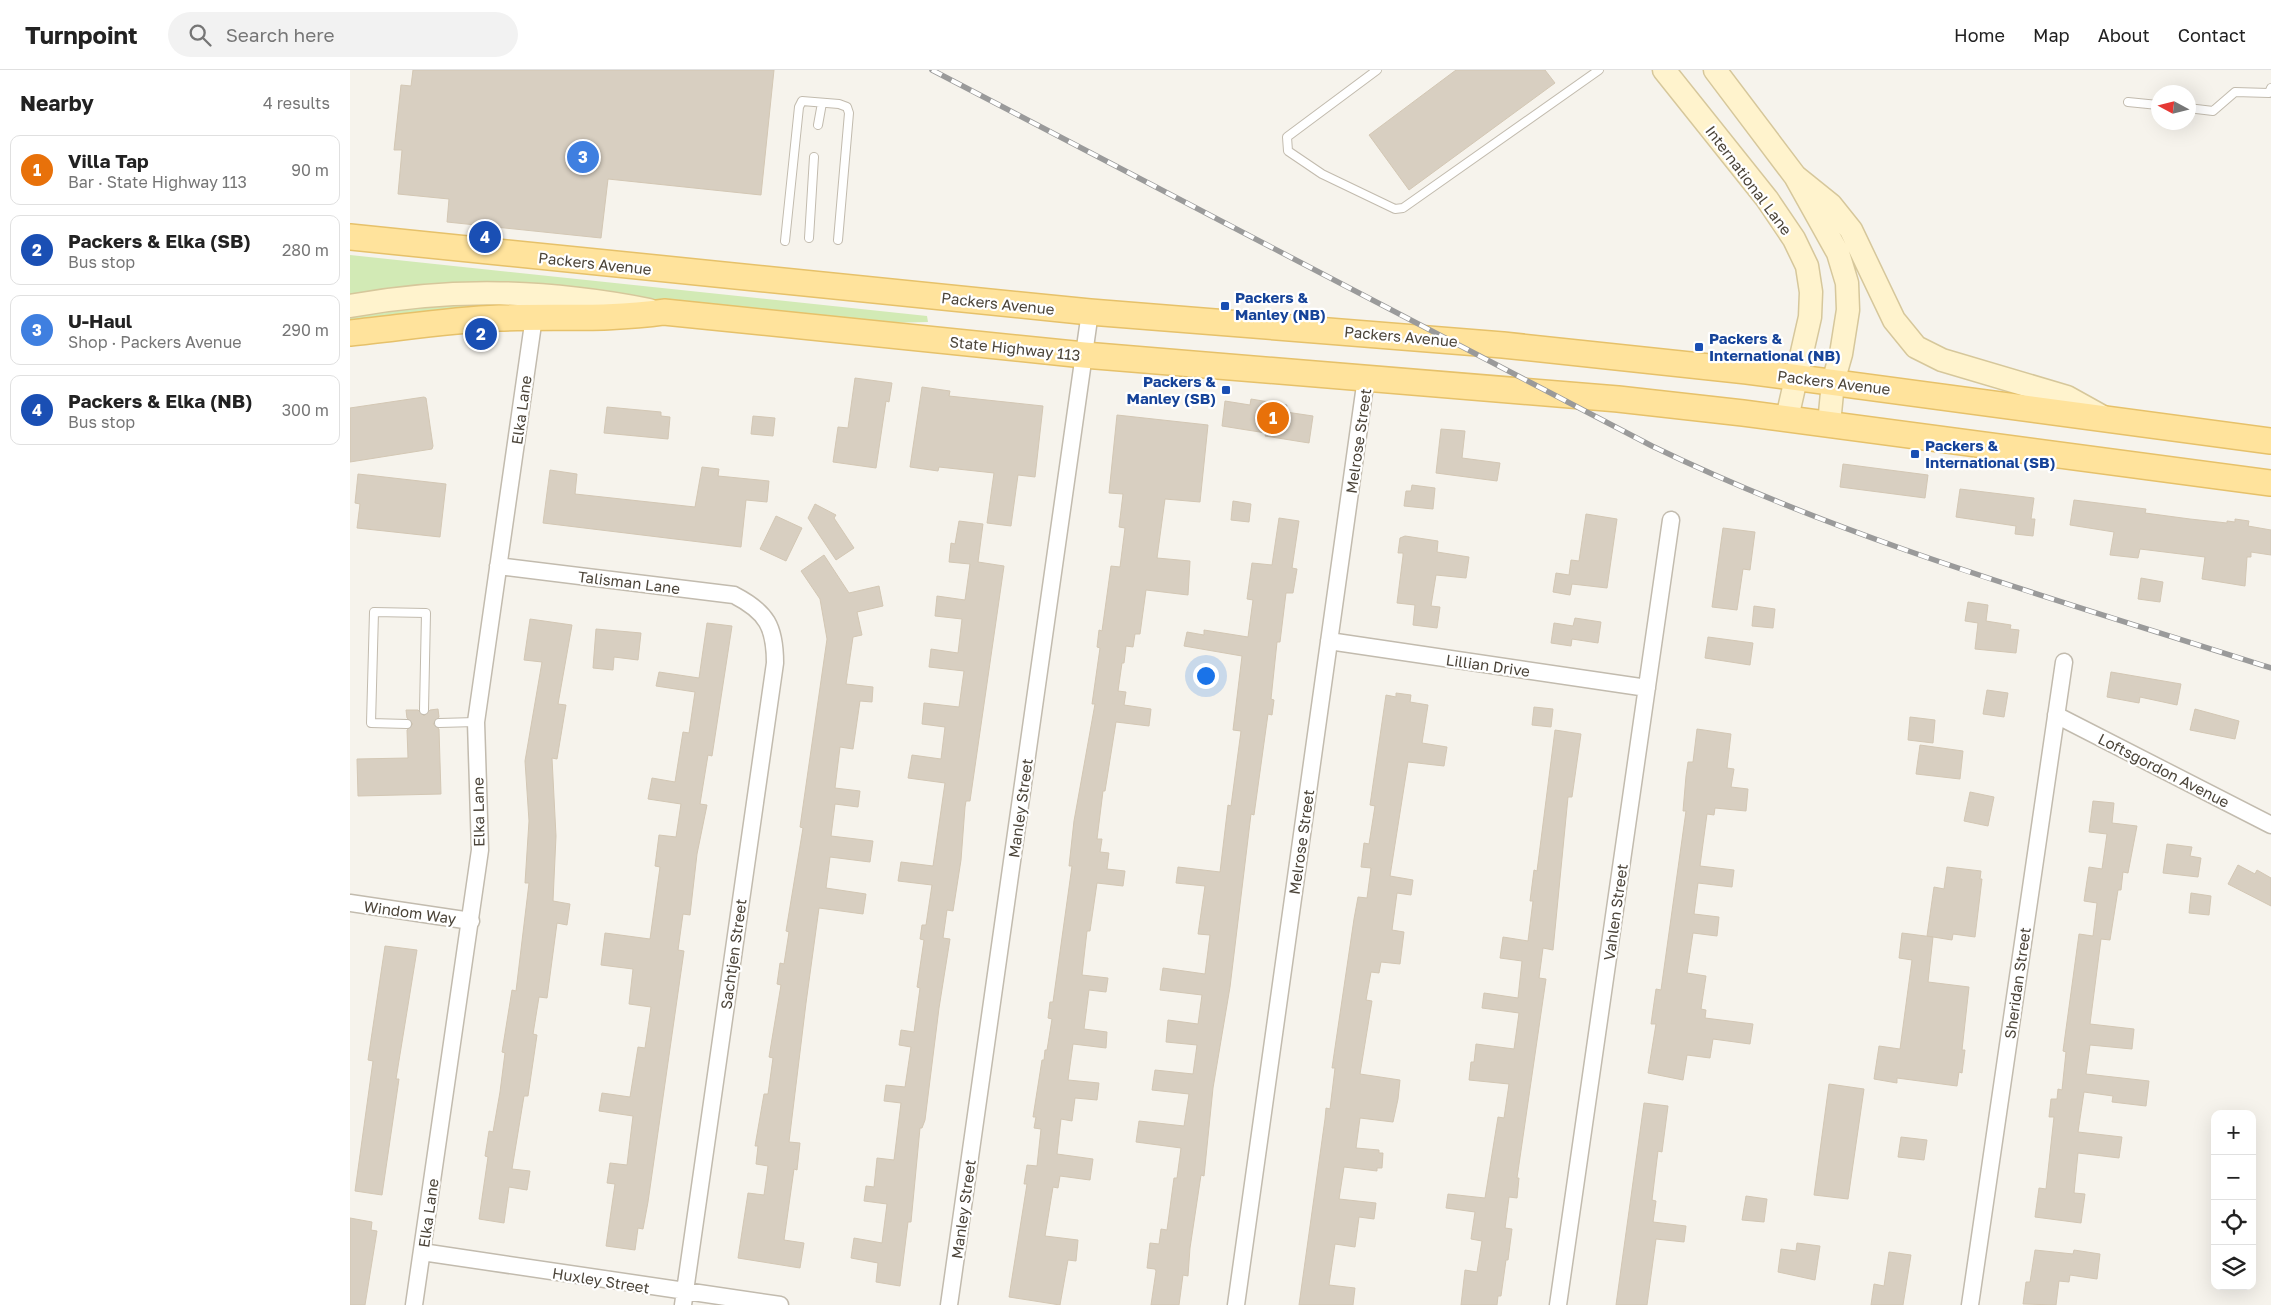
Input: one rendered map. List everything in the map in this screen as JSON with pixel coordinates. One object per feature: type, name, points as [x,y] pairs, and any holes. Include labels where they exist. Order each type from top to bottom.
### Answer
[{"type":"main road","name":"International Lane","points":[[1664,70],[1767,199],[1794,239],[1807,266],[1811,292],[1810,317],[1787,418]]},
{"type":"main road","points":[[1715,70],[1795,176],[1838,253],[1847,283],[1848,310],[1844,338],[1833,382],[1829,424]]},
{"type":"main road","points":[[1795,176],[1831,205],[1851,230],[1894,320],[1916,347],[1942,360],[2067,397],[2106,418]]},
{"type":"main road","name":"Packers Avenue","points":[[350,237],[1090,312],[1485,344],[1833,382],[2271,440]]},
{"type":"main road","points":[[350,306],[428,296],[497,292],[597,299],[664,312]]},
{"type":"main road","name":"State Highway 113","points":[[350,333],[498,318],[599,318],[664,312],[1084,355],[1366,378]]},
{"type":"main road","points":[[1366,378],[1609,398],[1787,418],[2271,483]]},
{"type":"street","name":"Manley Street","points":[[950,1305],[1090,312]]},
{"type":"street","name":"Elka Lane","points":[[414,1305],[480,850],[476,722],[534,317]]},
{"type":"street","name":"Melrose Street","points":[[1236,1305],[1366,378]]},
{"type":"street","name":"Vahlen Street","points":[[1558,1305],[1671,520]]},
{"type":"street","name":"Talisman Lane","points":[[498,566],[715,592],[734,596],[752,604],[756,609]]},
{"type":"street","name":"Sachtjen Street","points":[[684,1299],[775,663],[775,640],[768,622],[756,609]]},
{"type":"street","name":"Lillian Drive","points":[[1329,641],[1647,688]]},
{"type":"street","name":"Sheridan Street","points":[[1970,1305],[2064,662]]},
{"type":"street","name":"Loftsgordon Avenue","points":[[2056,715],[2271,825]]},
{"type":"street","name":"Windom Way","points":[[350,903],[471,921]]},
{"type":"street","name":"Huxley Street","points":[[422,1252],[684,1299],[780,1305]]},
{"type":"lane","points":[[1377,70],[1287,137],[1288,151],[1322,174],[1395,209],[1404,208],[1587,73],[1599,70]]},
{"type":"lane","points":[[2196,109],[2213,111],[2235,92],[2269,93],[2271,88]]},
{"type":"lane","points":[[785,241],[799,107],[802,101],[839,104],[847,107],[849,113],[838,240]]},
{"type":"lane","points":[[2128,102],[2151,104]]},
{"type":"lane","points":[[818,125],[822,103]]},
{"type":"lane","points":[[809,238],[814,157]]},
{"type":"lane","points":[[407,724],[371,723],[374,612],[426,613],[424,710]]},
{"type":"lane","points":[[439,723],[476,722]]},
{"type":"green space","points":[[350,255],[927,316],[928,322],[886,323],[350,295]]},
{"type":"green space","points":[[493,302],[492,308],[350,324],[350,316],[410,307]]},
{"type":"building","points":[[413,70],[774,70],[761,195],[608,179],[601,238],[447,222],[449,199],[398,194],[402,150],[394,150],[401,85],[411,86]]},
{"type":"building","points":[[1456,70],[1545,70],[1555,83],[1409,190],[1369,135]]},
{"type":"building","points":[[855,378],[892,383],[889,402],[886,401],[876,468],[833,462],[838,427],[848,428]]},
{"type":"building","points":[[922,387],[950,391],[949,396],[1043,406],[1035,477],[1018,475],[1011,526],[987,523],[994,473],[939,467],[938,471],[910,467]]},
{"type":"building","points":[[426,398],[432,449],[350,462],[350,408]]},
{"type":"building","points":[[1251,399],[1287,405],[1286,412],[1313,416],[1309,443],[1265,436],[1266,433],[1222,426],[1225,401],[1250,405]]},
{"type":"building","points":[[607,407],[661,412],[661,416],[670,417],[668,439],[604,433]]},
{"type":"building","points":[[1117,415],[1208,425],[1200,502],[1165,499],[1157,558],[1190,561],[1188,595],[1146,590],[1140,634],[1135,634],[1133,647],[1126,646],[1124,663],[1122,663],[1118,691],[1126,692],[1124,705],[1151,709],[1149,726],[1116,722],[1105,791],[1103,791],[1097,839],[1102,839],[1100,852],[1109,853],[1107,869],[1125,871],[1123,886],[1097,883],[1090,931],[1087,931],[1082,975],[1108,978],[1106,992],[1089,990],[1084,1029],[1107,1032],[1106,1048],[1073,1044],[1068,1080],[1099,1083],[1097,1100],[1075,1098],[1072,1121],[1061,1119],[1057,1154],[1093,1159],[1090,1180],[1060,1176],[1058,1188],[1053,1187],[1045,1236],[1078,1240],[1076,1261],[1068,1260],[1060,1305],[1009,1297],[1027,1184],[1024,1184],[1027,1165],[1037,1166],[1041,1129],[1034,1128],[1036,1117],[1033,1117],[1042,1060],[1044,1060],[1045,1050],[1047,1050],[1052,1019],[1048,1018],[1050,1002],[1053,1002],[1072,866],[1069,866],[1074,821],[1095,704],[1092,704],[1100,648],[1097,647],[1099,630],[1102,631],[1111,566],[1120,567],[1125,528],[1119,527],[1123,494],[1109,493]]},
{"type":"building","points":[[753,416],[775,418],[773,436],[751,434]]},
{"type":"building","points":[[1441,429],[1465,431],[1462,458],[1500,463],[1497,481],[1436,473]]},
{"type":"building","points":[[1843,464],[1928,475],[1925,498],[1840,487]]},
{"type":"building","points":[[702,467],[719,469],[718,476],[769,481],[767,502],[746,500],[741,547],[543,523],[550,470],[577,474],[575,494],[695,507]]},
{"type":"building","points":[[358,474],[446,484],[440,537],[357,528],[360,504],[355,503]]},
{"type":"building","points":[[1412,485],[1435,488],[1433,509],[1404,506],[1406,491],[1411,491]]},
{"type":"building","points":[[1960,489],[2034,498],[2031,519],[2035,519],[2033,536],[2015,534],[2016,526],[1956,517]]},
{"type":"building","points":[[2074,500],[2146,509],[2145,513],[2190,519],[2227,523],[2227,521],[2235,522],[2235,519],[2249,521],[2248,526],[2271,530],[2271,555],[2251,552],[2251,557],[2247,557],[2245,586],[2202,579],[2205,557],[2140,549],[2138,558],[2110,555],[2114,532],[2070,525]]},
{"type":"building","points":[[1233,501],[1251,504],[1249,522],[1231,520]]},
{"type":"building","points":[[815,504],[836,515],[834,518],[854,548],[836,560],[808,518]]},
{"type":"building","points":[[1586,514],[1617,519],[1607,588],[1572,584],[1570,595],[1553,592],[1556,573],[1569,575],[1571,560],[1579,561]]},
{"type":"building","points":[[776,516],[802,528],[786,561],[760,549]]},
{"type":"building","points":[[1279,518],[1299,521],[1292,568],[1297,569],[1293,593],[1286,593],[1280,642],[1277,642],[1271,699],[1274,700],[1272,715],[1268,714],[1254,815],[1251,814],[1230,987],[1213,1088],[1204,1176],[1201,1175],[1190,1248],[1188,1276],[1183,1275],[1179,1305],[1151,1305],[1156,1271],[1155,1269],[1147,1268],[1150,1243],[1159,1244],[1161,1229],[1167,1230],[1174,1178],[1177,1178],[1181,1148],[1136,1142],[1139,1121],[1184,1126],[1189,1094],[1152,1090],[1155,1070],[1193,1074],[1197,1045],[1166,1042],[1168,1020],[1198,1024],[1202,995],[1160,990],[1163,968],[1205,974],[1210,935],[1198,934],[1205,886],[1176,883],[1178,867],[1220,872],[1228,805],[1231,806],[1241,731],[1233,730],[1242,656],[1184,646],[1187,632],[1204,635],[1204,630],[1248,637],[1253,600],[1247,599],[1252,563],[1272,565]]},
{"type":"building","points":[[959,521],[983,524],[978,562],[1004,566],[970,801],[966,801],[965,807],[961,860],[953,911],[947,910],[943,938],[950,939],[925,1120],[922,1128],[920,1128],[911,1222],[908,1222],[900,1286],[876,1282],[878,1263],[851,1258],[854,1238],[882,1243],[887,1204],[864,1201],[866,1186],[874,1187],[877,1158],[894,1160],[901,1103],[884,1101],[886,1085],[905,1087],[911,1047],[899,1045],[901,1030],[914,1032],[920,988],[917,987],[924,940],[920,939],[922,925],[926,925],[932,885],[898,881],[901,862],[933,866],[945,783],[908,778],[912,755],[941,759],[945,727],[922,724],[924,703],[959,707],[964,671],[929,667],[931,649],[958,653],[962,619],[935,616],[937,596],[965,600],[970,564],[949,562],[951,543],[955,544]]},
{"type":"building","points":[[1723,528],[1755,532],[1750,570],[1743,569],[1737,610],[1712,607]]},
{"type":"building","points":[[1405,536],[1438,541],[1437,552],[1469,557],[1466,578],[1436,575],[1431,606],[1440,607],[1437,628],[1413,625],[1415,605],[1397,603],[1403,556],[1403,553],[1398,553],[1400,538]]},
{"type":"building","points":[[824,555],[849,593],[879,586],[883,606],[857,612],[862,635],[853,637],[846,684],[873,687],[872,702],[860,701],[853,749],[840,747],[835,788],[860,791],[858,807],[835,804],[831,836],[873,841],[870,862],[830,857],[826,888],[866,894],[863,914],[819,908],[806,1003],[789,1142],[800,1143],[797,1170],[794,1169],[784,1240],[804,1243],[800,1268],[738,1258],[748,1193],[764,1195],[768,1166],[756,1164],[758,1146],[755,1146],[764,1094],[768,1094],[773,1058],[769,1057],[781,985],[777,984],[780,963],[784,964],[789,932],[786,931],[803,828],[800,827],[827,639],[820,599],[801,571]]},
{"type":"building","points":[[2141,578],[2163,582],[2160,602],[2138,599]]},
{"type":"building","points":[[1968,602],[1988,605],[1986,621],[2011,625],[2010,629],[2019,630],[2016,653],[1975,649],[1978,623],[1965,621]]},
{"type":"building","points":[[1754,606],[1775,609],[1773,628],[1752,626]]},
{"type":"building","points":[[1575,618],[1601,622],[1598,643],[1572,639],[1571,646],[1551,643],[1554,623],[1573,626]]},
{"type":"building","points":[[530,619],[572,625],[558,704],[566,705],[557,759],[552,758],[556,836],[553,901],[570,904],[567,925],[557,923],[547,998],[539,997],[533,1034],[537,1035],[528,1096],[524,1096],[512,1169],[530,1171],[527,1190],[509,1187],[504,1223],[479,1219],[488,1157],[485,1156],[489,1131],[493,1132],[500,1092],[505,1053],[502,1052],[512,990],[516,991],[529,883],[525,883],[529,821],[525,761],[542,662],[524,660]]},
{"type":"building","points":[[707,623],[732,626],[712,756],[708,755],[700,804],[707,805],[697,854],[690,915],[683,914],[678,950],[684,951],[648,1202],[643,1229],[638,1228],[635,1250],[606,1246],[615,1184],[607,1183],[610,1163],[627,1165],[633,1116],[599,1111],[602,1093],[630,1097],[638,1047],[645,1048],[651,1007],[629,1004],[633,969],[601,965],[605,933],[650,939],[660,867],[655,866],[659,835],[676,837],[681,804],[648,799],[652,778],[675,782],[683,732],[689,733],[695,692],[656,686],[659,672],[699,678]]},
{"type":"building","points":[[596,629],[641,633],[638,660],[614,657],[613,670],[593,668]]},
{"type":"building","points":[[1708,637],[1753,643],[1750,665],[1705,658]]},
{"type":"building","points":[[2111,672],[2181,684],[2177,705],[2140,697],[2139,703],[2107,697]]},
{"type":"building","points":[[1987,690],[2008,693],[2004,717],[1983,714]]},
{"type":"building","points":[[1396,693],[1411,695],[1410,702],[1428,705],[1422,743],[1447,747],[1444,766],[1408,762],[1390,876],[1413,880],[1411,895],[1397,893],[1392,930],[1404,932],[1400,964],[1381,962],[1379,973],[1371,972],[1366,1000],[1372,1001],[1360,1074],[1400,1080],[1398,1099],[1393,1122],[1360,1118],[1356,1148],[1379,1150],[1379,1153],[1383,1153],[1382,1168],[1377,1168],[1377,1171],[1344,1167],[1339,1199],[1376,1203],[1374,1219],[1359,1217],[1355,1247],[1335,1244],[1329,1285],[1355,1288],[1353,1305],[1299,1305],[1326,1108],[1330,1109],[1335,1068],[1332,1068],[1354,919],[1358,897],[1367,898],[1371,868],[1361,867],[1364,843],[1369,844],[1375,806],[1370,805],[1386,695],[1396,697]]},
{"type":"building","points":[[1534,707],[1553,709],[1551,727],[1532,725]]},
{"type":"building","points":[[438,709],[439,717],[433,724],[439,729],[441,794],[358,796],[357,759],[408,758],[407,730],[413,724],[407,718],[406,710],[418,710],[424,716],[430,710]]},
{"type":"building","points":[[2195,709],[2239,721],[2235,739],[2190,730]]},
{"type":"building","points":[[1910,717],[1935,720],[1933,743],[1908,740]]},
{"type":"building","points":[[1697,729],[1731,734],[1727,768],[1734,769],[1731,787],[1748,789],[1746,811],[1715,808],[1714,815],[1707,814],[1700,866],[1734,870],[1732,887],[1698,883],[1694,914],[1719,917],[1717,936],[1693,933],[1687,973],[1706,976],[1701,1009],[1706,1010],[1705,1018],[1753,1024],[1750,1044],[1713,1039],[1710,1058],[1687,1055],[1683,1080],[1648,1073],[1656,1024],[1651,1024],[1656,989],[1661,990],[1686,811],[1683,811],[1686,776],[1688,762],[1693,762]]},
{"type":"building","points":[[1555,730],[1581,734],[1572,797],[1568,797],[1553,950],[1543,948],[1539,978],[1546,979],[1517,1178],[1519,1178],[1517,1198],[1509,1197],[1505,1228],[1512,1229],[1508,1260],[1506,1260],[1501,1296],[1498,1296],[1497,1305],[1461,1305],[1465,1270],[1477,1272],[1482,1241],[1471,1239],[1475,1212],[1446,1208],[1448,1194],[1485,1198],[1498,1117],[1504,1118],[1509,1084],[1469,1080],[1471,1062],[1474,1062],[1476,1044],[1514,1049],[1519,1013],[1482,1008],[1484,993],[1518,998],[1522,961],[1500,958],[1503,937],[1528,941],[1533,901],[1530,901],[1534,870],[1537,871]]},
{"type":"building","points":[[1920,745],[1963,751],[1960,779],[1916,774]]},
{"type":"building","points":[[1970,792],[1994,797],[1988,826],[1964,821]]},
{"type":"building","points":[[2093,801],[2114,803],[2112,823],[2137,826],[2128,873],[2123,872],[2121,890],[2118,890],[2110,940],[2101,939],[2090,1024],[2134,1029],[2132,1049],[2090,1045],[2086,1074],[2149,1081],[2146,1106],[2112,1102],[2113,1096],[2084,1092],[2078,1132],[2122,1137],[2119,1158],[2078,1153],[2074,1193],[2085,1194],[2081,1223],[2035,1217],[2039,1188],[2046,1189],[2054,1117],[2049,1117],[2051,1099],[2057,1099],[2058,1089],[2062,1090],[2066,1052],[2063,1051],[2079,934],[2093,936],[2097,903],[2084,901],[2089,867],[2102,869],[2107,834],[2089,832]]},
{"type":"building","points":[[2167,844],[2192,847],[2190,856],[2201,858],[2198,877],[2163,873]]},
{"type":"building","points":[[2238,865],[2255,874],[2257,870],[2271,878],[2271,906],[2228,884]]},
{"type":"building","points":[[1947,867],[1981,871],[1980,879],[1982,879],[1975,937],[1953,934],[1952,940],[1927,936],[1934,887],[1944,889]]},
{"type":"building","points":[[2191,893],[2211,896],[2209,915],[2189,913]]},
{"type":"building","points":[[1902,933],[1933,937],[1928,982],[1969,987],[1962,1050],[1965,1050],[1962,1073],[1959,1072],[1957,1086],[1897,1078],[1897,1083],[1874,1079],[1879,1046],[1900,1049],[1912,960],[1899,958]]},
{"type":"building","points":[[385,946],[417,950],[396,1079],[399,1079],[382,1195],[355,1191],[373,1061],[368,1060]]},
{"type":"building","points":[[1829,1084],[1864,1089],[1848,1199],[1814,1195]]},
{"type":"building","points":[[1644,1103],[1668,1106],[1662,1152],[1658,1151],[1652,1200],[1656,1201],[1653,1222],[1686,1226],[1684,1242],[1656,1239],[1647,1305],[1616,1305]]},
{"type":"building","points":[[1901,1137],[1927,1140],[1924,1160],[1898,1157]]},
{"type":"building","points":[[1746,1196],[1767,1199],[1764,1222],[1742,1220]]},
{"type":"building","points":[[350,1218],[372,1222],[371,1230],[377,1231],[365,1305],[350,1305]]},
{"type":"building","points":[[1797,1243],[1820,1246],[1815,1280],[1778,1272],[1781,1249],[1796,1251]]},
{"type":"building","points":[[2035,1250],[2073,1254],[2074,1250],[2100,1254],[2097,1279],[2070,1275],[2069,1282],[2059,1281],[2056,1305],[2023,1304],[2026,1282],[2030,1282]]},
{"type":"building","points":[[1889,1252],[1911,1255],[1903,1305],[1871,1305],[1874,1284],[1884,1286]]},
{"type":"railway","points":[[932,70],[1652,446],[1727,480],[1803,512],[1957,568],[2271,668]]},
{"type":"place","name":"U-Haul","points":[[583,157]]},
{"type":"place","name":"Packers & Elka (NB)","points":[[485,237]]},
{"type":"place","name":"Packers & Manley (NB)","points":[[1225,306]]},
{"type":"place","name":"Packers & Elka (SB)","points":[[481,334]]},
{"type":"place","name":"Packers & International (NB)","points":[[1699,347]]},
{"type":"place","name":"Packers & Manley (SB)","points":[[1226,390]]},
{"type":"place","name":"Villa Tap","points":[[1273,418]]},
{"type":"place","name":"Packers & International (SB)","points":[[1915,454]]}]
